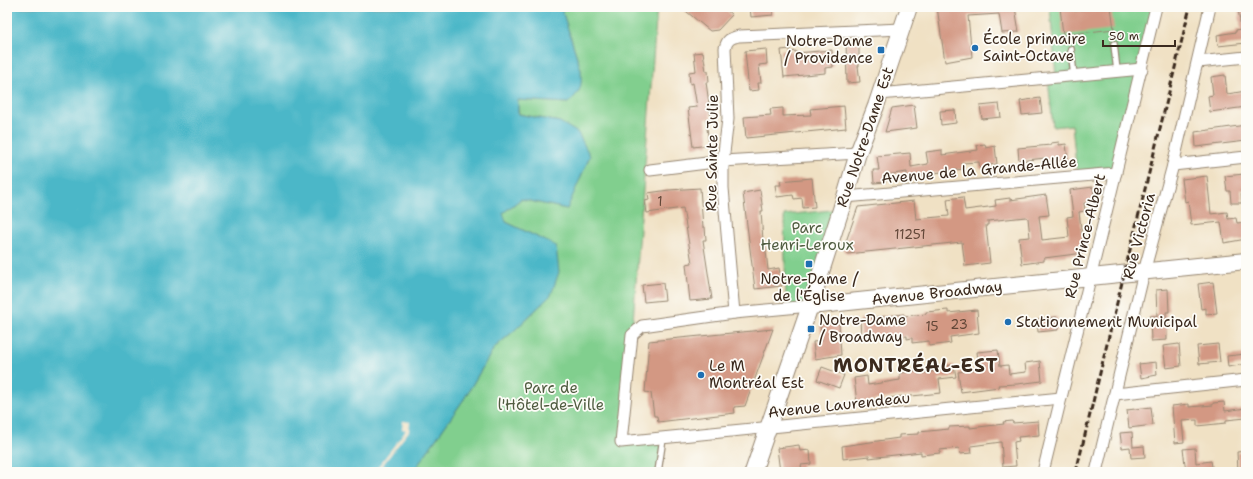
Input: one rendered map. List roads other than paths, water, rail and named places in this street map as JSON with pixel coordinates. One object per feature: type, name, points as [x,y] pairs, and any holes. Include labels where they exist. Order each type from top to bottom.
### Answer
[{"type":"main road","name":"Rue Notre-Dame Est","points":[[752,472],[810,306],[846,197],[858,153],[880,94],[909,7]]},
{"type":"main road","name":"Avenue Broadway","points":[[810,306],[1246,261]]},
{"type":"street","name":"Rue Prince-Albert","points":[[1043,472],[1156,7]]},
{"type":"street","name":"Rue Victoria","points":[[1096,472],[1144,272],[1173,165],[1210,7]]},
{"type":"street","name":"Rue Sainte Julie","points":[[734,313],[723,188],[723,161],[728,119],[726,42],[731,38],[739,36],[902,29]]},
{"type":"street","points":[[1198,62],[1246,57]]},
{"type":"street","points":[[880,94],[1142,69]]},
{"type":"street","points":[[650,170],[723,161],[858,153]]},
{"type":"street","points":[[1173,165],[1246,157]]},
{"type":"street","name":"Avenue de la Grande-Allée","points":[[846,197],[1116,173]]},
{"type":"street","name":"Avenue Broadway","points":[[621,442],[632,335],[642,326],[734,313],[810,306]]},
{"type":"street","points":[[1115,394],[1246,380]]},
{"type":"street","name":"Avenue Laurendeau","points":[[621,442],[1061,398]]},
{"type":"lane","points":[[1114,44],[1117,71]]},
{"type":"lane","points":[[1071,49],[1074,76]]},
{"type":"lane","points":[[658,472],[663,438]]},
{"type":"water","points":[[7,7],[561,7],[581,70],[580,89],[568,103],[518,100],[518,114],[560,122],[578,133],[590,156],[567,209],[521,199],[503,213],[506,222],[556,246],[559,272],[551,295],[494,348],[464,399],[413,472],[7,472]]},
{"type":"railway","points":[[1076,472],[1190,7]]},
{"type":"place","name":"École primaire Saint-Octave","points":[[975,48]]},
{"type":"place","name":"Notre-Dame / Providence","points":[[881,50]]},
{"type":"place","name":"Notre-Dame / de l'Église","points":[[809,264]]},
{"type":"place","name":"Stationnement Municipal","points":[[1008,322]]},
{"type":"place","name":"Notre-Dame / Broadway","points":[[811,329]]},
{"type":"place","name":"Le M Montréal Est","points":[[701,375]]},
{"type":"district","name":"MONTRÉAL-EST","points":[[916,365]]},
{"type":"park label","name":"Parc Henri-Leroux","points":[[807,236]]},
{"type":"park label","name":"Parc de l'Hôtel-de-Ville","points":[[551,396]]}]
